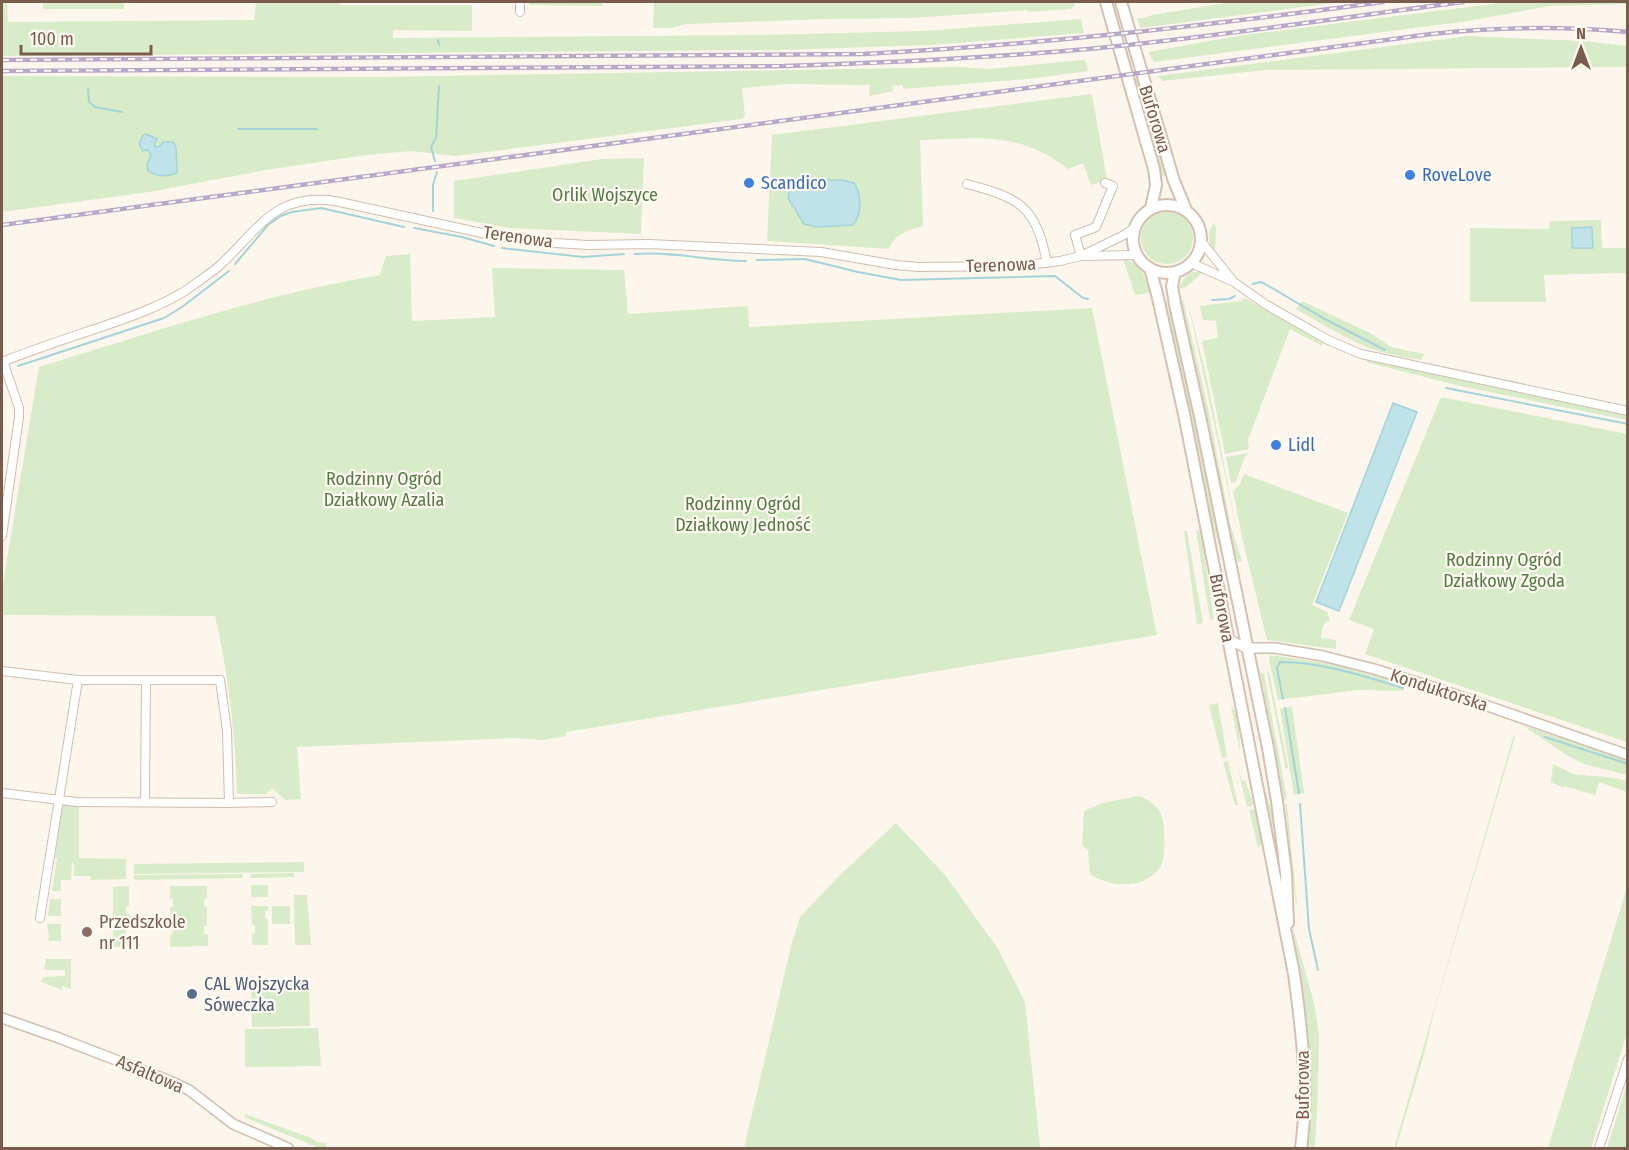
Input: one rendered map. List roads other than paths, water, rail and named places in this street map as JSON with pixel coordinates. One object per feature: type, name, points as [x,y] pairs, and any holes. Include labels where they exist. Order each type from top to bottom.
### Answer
[{"type":"main road","name":"Buforowa","points":[[1106,2],[1154,169],[1156,185],[1150,208]]},
{"type":"main road","name":"Buforowa","points":[[1121,2],[1174,182],[1186,210]]},
{"type":"main road","points":[[1162,205],[1172,205],[1186,210],[1197,222],[1201,241],[1199,250],[1191,263],[1175,272],[1158,272],[1149,268],[1136,255],[1133,244],[1134,228],[1138,219],[1150,208],[1162,205]]},
{"type":"main road","name":"Buforowa","points":[[1149,268],[1184,414],[1280,909],[1290,950],[1298,999],[1304,1062],[1301,1149]]},
{"type":"main road","name":"Buforowa","points":[[1175,272],[1172,286],[1174,304],[1201,421],[1277,801],[1286,873],[1290,950]]},
{"type":"street","points":[[520,2],[520,12]]},
{"type":"street","points":[[1081,256],[1075,235],[1096,227],[1113,186],[1105,183]]},
{"type":"street","points":[[967,184],[1011,199],[1029,211],[1047,263]]},
{"type":"street","name":"Terenowa","points":[[2,361],[146,311],[183,292],[217,268],[268,217],[294,202],[308,199],[335,201],[500,237],[539,242],[588,245],[649,244],[821,252],[920,267],[1018,266],[1081,256],[1136,255]]},
{"type":"street","name":"Terenowa","points":[[1081,256],[1134,228]]},
{"type":"street","points":[[1201,241],[1234,282]]},
{"type":"street","points":[[1191,263],[1234,282],[1289,318],[1343,348],[1361,354],[1628,411]]},
{"type":"street","points":[[2,361],[19,408],[19,417],[2,536]]},
{"type":"street","name":"Konduktorska","points":[[1228,639],[1246,648],[1272,647],[1338,659],[1374,669],[1439,689],[1628,755]]},
{"type":"street","points":[[1232,662],[1246,648]]},
{"type":"street","points":[[2,671],[78,680],[220,680],[227,731],[229,803]]},
{"type":"street","points":[[40,918],[78,680]]},
{"type":"street","points":[[145,802],[146,680]]},
{"type":"street","points":[[2,793],[59,800],[272,802]]},
{"type":"street","name":"Asfaltowa","points":[[2,1018],[170,1081],[189,1090],[233,1124],[288,1149]]},
{"type":"street","points":[[1599,1149],[1628,1059]]},
{"type":"water","points":[[143,135],[157,139],[154,146],[156,147],[163,142],[173,142],[176,147],[177,173],[162,176],[148,171],[147,164],[151,155],[148,150],[143,151],[139,144]]},
{"type":"water","points":[[812,180],[842,180],[854,183],[860,204],[853,225],[817,227],[804,224],[788,198],[790,189]]},
{"type":"water","points":[[1592,227],[1593,248],[1572,248],[1572,228]]},
{"type":"water","points":[[1393,403],[1417,412],[1339,611],[1316,602]]},
{"type":"waterway","points":[[438,40],[439,45]]},
{"type":"waterway","points":[[435,161],[431,147],[436,138],[439,86]]},
{"type":"waterway","points":[[88,88],[89,102],[95,107],[122,112]]},
{"type":"waterway","points":[[238,129],[317,129]]},
{"type":"waterway","points":[[433,211],[433,185],[437,172]]},
{"type":"waterway","points":[[235,264],[268,225],[292,212],[321,208],[404,227]]},
{"type":"waterway","points":[[414,228],[494,246]]},
{"type":"waterway","points":[[502,248],[583,257],[624,254]]},
{"type":"waterway","points":[[635,254],[649,253],[746,261]]},
{"type":"waterway","points":[[757,260],[805,259],[901,280],[1055,276],[1083,298],[1088,299]]},
{"type":"waterway","points":[[18,366],[164,318],[229,271]]},
{"type":"waterway","points":[[1253,284],[1261,282],[1385,350]]},
{"type":"waterway","points":[[1212,300],[1229,299],[1235,296]]},
{"type":"waterway","points":[[1446,388],[1628,424]]},
{"type":"waterway","points":[[1283,699],[1277,668],[1280,662],[1327,667],[1403,688]]},
{"type":"waterway","points":[[1285,708],[1299,793]]},
{"type":"waterway","points":[[1545,737],[1628,764]]},
{"type":"waterway","points":[[1300,804],[1309,929],[1318,970]]},
{"type":"railway","points":[[2,60],[863,54],[1124,33],[1383,2]]},
{"type":"railway","points":[[2,71],[784,66],[898,62],[1088,49],[1463,2]]},
{"type":"railway","points":[[2,225],[1431,34],[1530,28],[1628,32]]},
{"type":"place","name":"RoveLove","points":[[1410,175]]},
{"type":"place","name":"Scandico","points":[[749,183]]},
{"type":"place","name":"Lidl","points":[[1276,445]]},
{"type":"place","name":"Przedszkole nr 111","points":[[87,932]]},
{"type":"place","name":"CAL Wojszycka Sóweczka","points":[[192,994]]},
{"type":"park label","name":"Orlik Wojszyce","points":[[605,195]]},
{"type":"park label","name":"Rodzinny Ogród Działkowy Azalia","points":[[384,489]]},
{"type":"park label","name":"Rodzinny Ogród Działkowy Jedność","points":[[743,514]]},
{"type":"park label","name":"Rodzinny Ogród Działkowy Zgoda","points":[[1504,570]]}]
